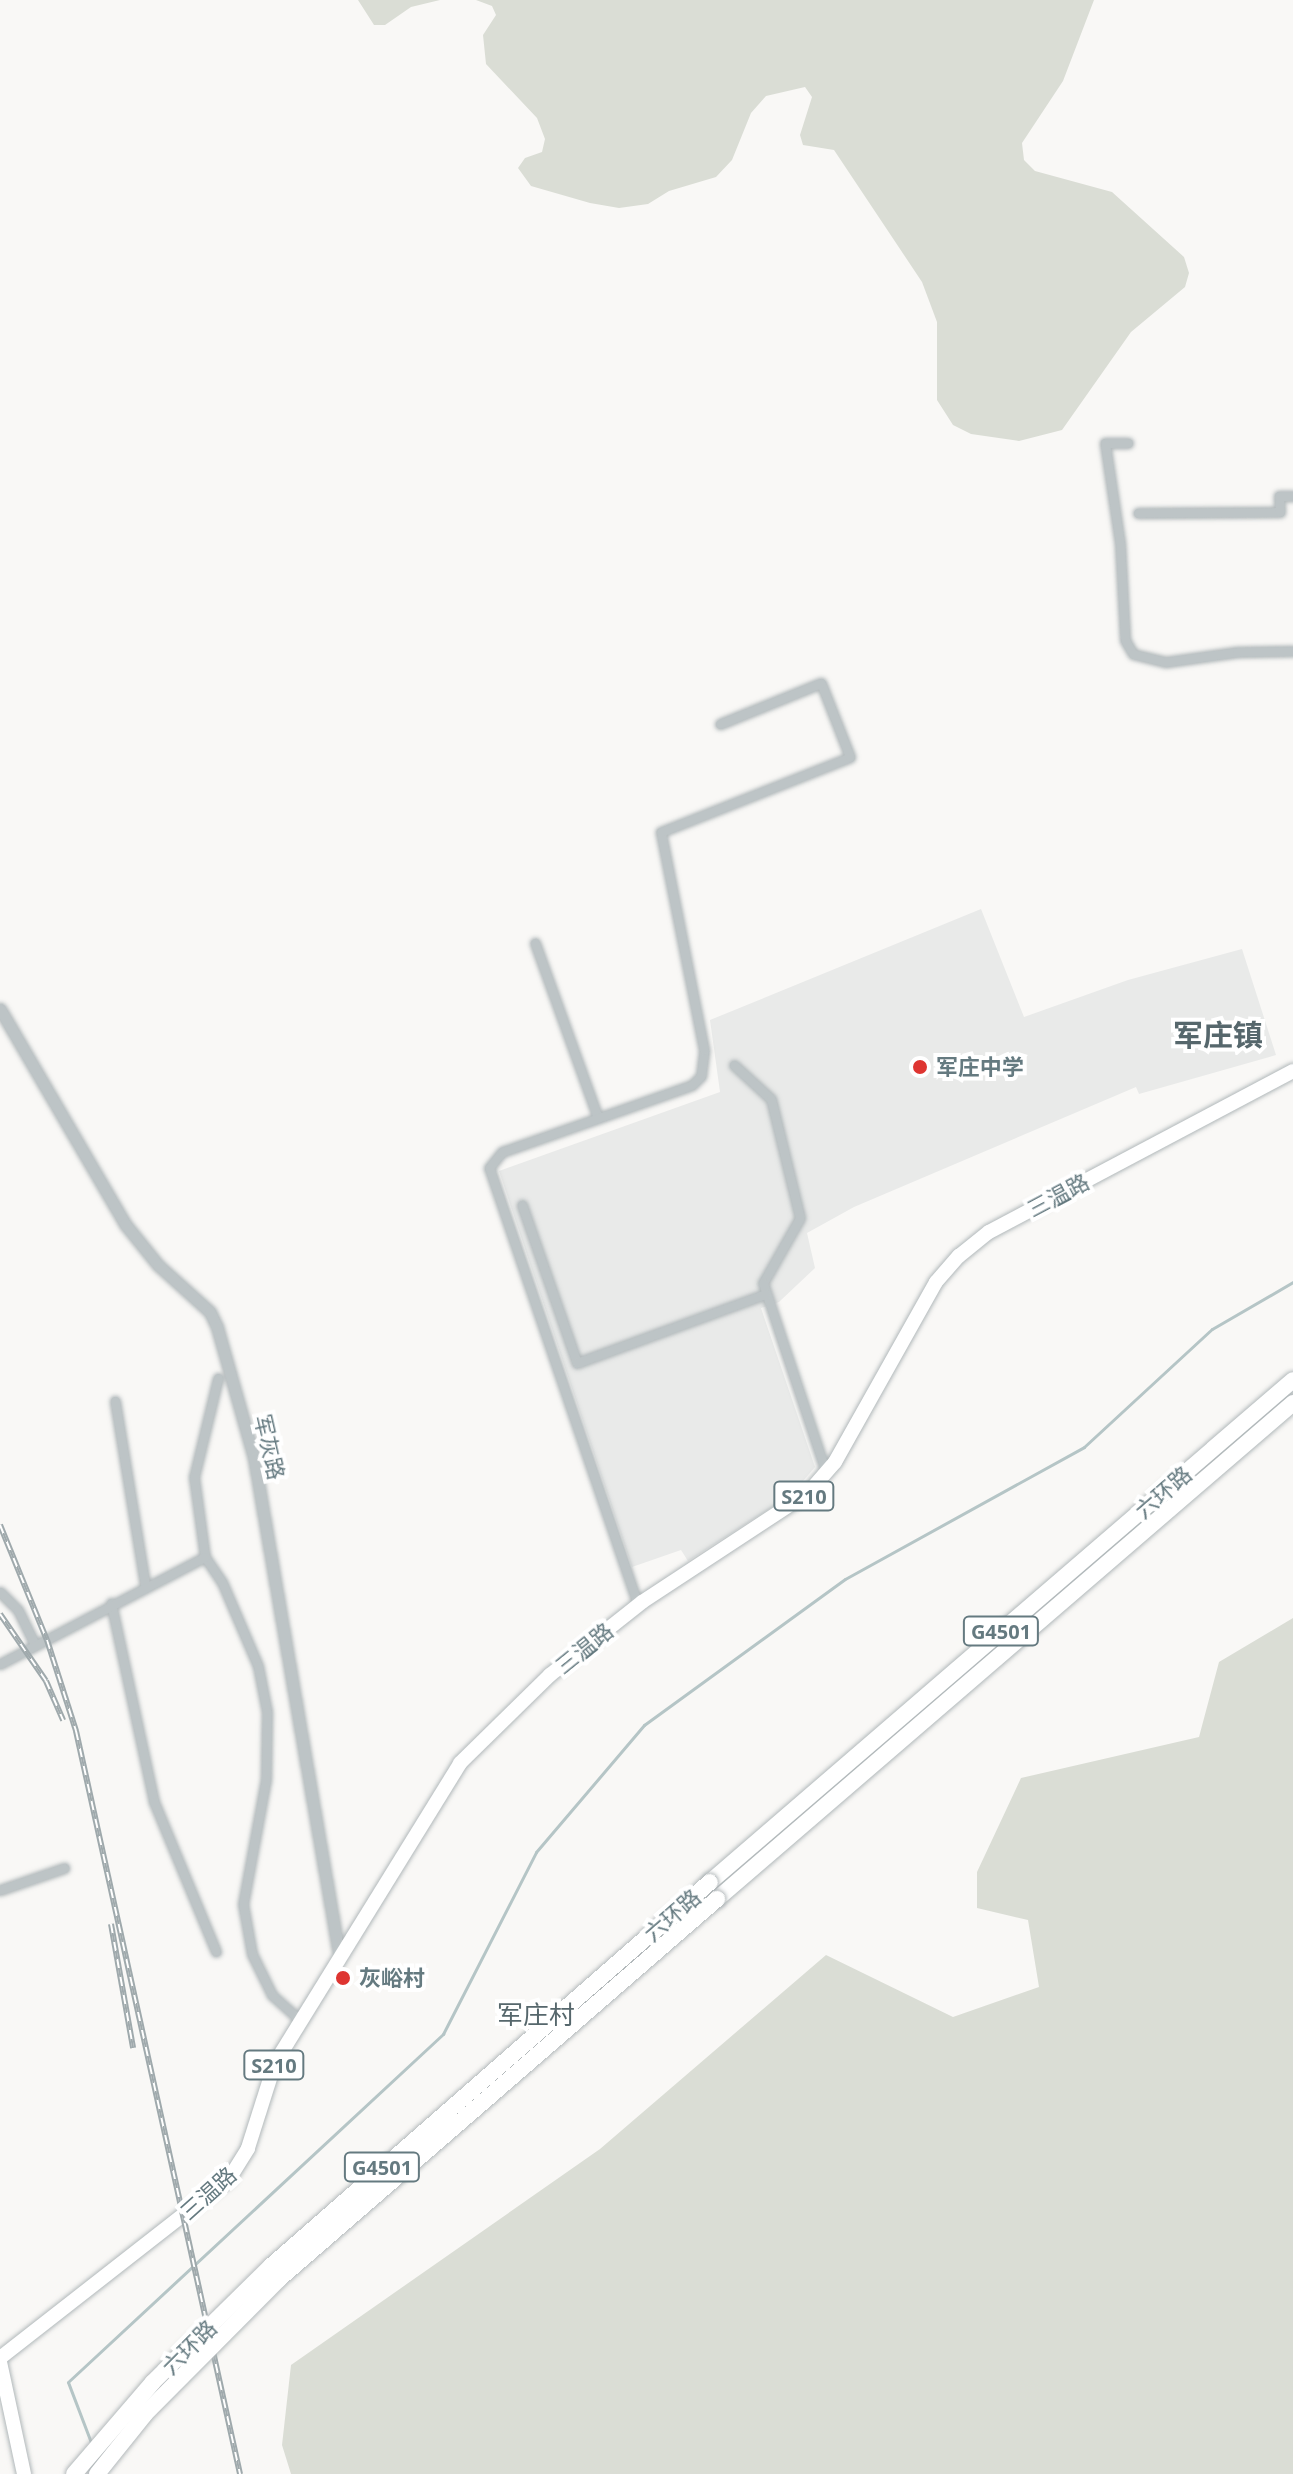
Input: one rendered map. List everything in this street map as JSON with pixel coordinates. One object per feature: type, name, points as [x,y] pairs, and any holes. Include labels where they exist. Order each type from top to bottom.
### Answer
[{"type":"highway","name":"六环路","points":[[74,2474],[153,2382],[271,2266],[710,1882],[1293,1380]]},
{"type":"highway","name":"六环路","points":[[97,2474],[145,2414],[279,2279],[1293,1403]]},
{"type":"main road","name":"三温路","points":[[24,2474],[5,2414],[0,2360],[229,2179],[248,2148],[275,2063],[340,1961],[438,1795],[474,1746],[550,1675],[638,1605],[779,1515],[826,1472],[936,1282],[959,1256],[989,1232],[1293,1071]]},
{"type":"street","points":[[1128,443],[1105,443],[1120,543],[1125,640],[1133,654],[1166,662],[1237,652],[1293,651]]},
{"type":"street","points":[[1138,513],[1280,512],[1279,496],[1293,496]]},
{"type":"street","points":[[638,1605],[489,1179],[489,1168],[502,1152],[692,1085],[705,1067],[661,832],[850,757],[821,683],[720,724]]},
{"type":"street","points":[[535,943],[598,1118]]},
{"type":"street","name":"军灰路","points":[[0,1009],[125,1224],[158,1265],[210,1312],[217,1327],[254,1458],[340,1961]]},
{"type":"street","points":[[734,1065],[771,1099],[800,1218],[763,1283],[826,1472]]},
{"type":"street","points":[[522,1205],[577,1363],[766,1294]]},
{"type":"street","points":[[218,1378],[194,1477],[205,1557],[222,1582],[258,1666],[267,1712],[266,1779],[243,1904],[252,1954],[272,1995],[300,2020]]},
{"type":"street","points":[[115,1401],[145,1585]]},
{"type":"street","points":[[0,1664],[145,1585],[205,1557]]},
{"type":"street","points":[[0,1592],[18,1610],[35,1645]]},
{"type":"street","points":[[111,1603],[154,1802],[216,1952]]},
{"type":"street","points":[[0,1890],[64,1868]]},
{"type":"shaded area","points":[[358,0],[440,0],[411,7],[385,25],[374,25]]},
{"type":"shaded area","points":[[476,0],[1094,0],[1063,81],[1022,143],[1024,160],[1035,171],[1112,192],[1184,257],[1189,273],[1185,287],[1131,332],[1062,430],[1019,441],[971,434],[953,425],[937,400],[937,322],[922,282],[834,150],[803,145],[800,135],[812,97],[805,87],[766,96],[751,113],[732,160],[716,177],[669,191],[648,204],[619,208],[590,203],[531,186],[518,168],[525,158],[542,152],[545,139],[537,118],[486,64],[483,35],[496,15],[492,6]]},
{"type":"shaded area","points":[[981,909],[1024,1017],[1128,980],[1242,949],[1276,1055],[1139,1094],[1136,1087],[854,1207],[807,1233],[815,1268],[779,1302],[761,1308],[815,1467],[791,1495],[688,1561],[681,1550],[632,1567],[499,1171],[720,1092],[710,1020]]},
{"type":"shaded area","points":[[1293,1618],[1293,2474],[291,2474],[282,2445],[291,2365],[600,2149],[826,1955],[953,2017],[1039,1987],[1028,1920],[977,1908],[977,1872],[1021,1778],[1199,1737],[1219,1662]]},
{"type":"waterway","points":[[92,2445],[68,2382],[443,2034],[536,1852],[644,1725],[845,1579],[1084,1447],[1212,1329],[1293,1282]]},
{"type":"railway","points":[[0,1525],[47,1640],[76,1731],[240,2474]]},
{"type":"railway","points":[[0,1614],[46,1681],[63,1720]]},
{"type":"railway","points":[[111,1924],[133,2048]]},
{"type":"place","name":"军庄中学","points":[[920,1067]]},
{"type":"place","name":"灰峪村","points":[[343,1978]]},
{"type":"district","name":"军庄镇","points":[[1218,1035]]},
{"type":"district","name":"军庄村","points":[[536,2015]]}]
